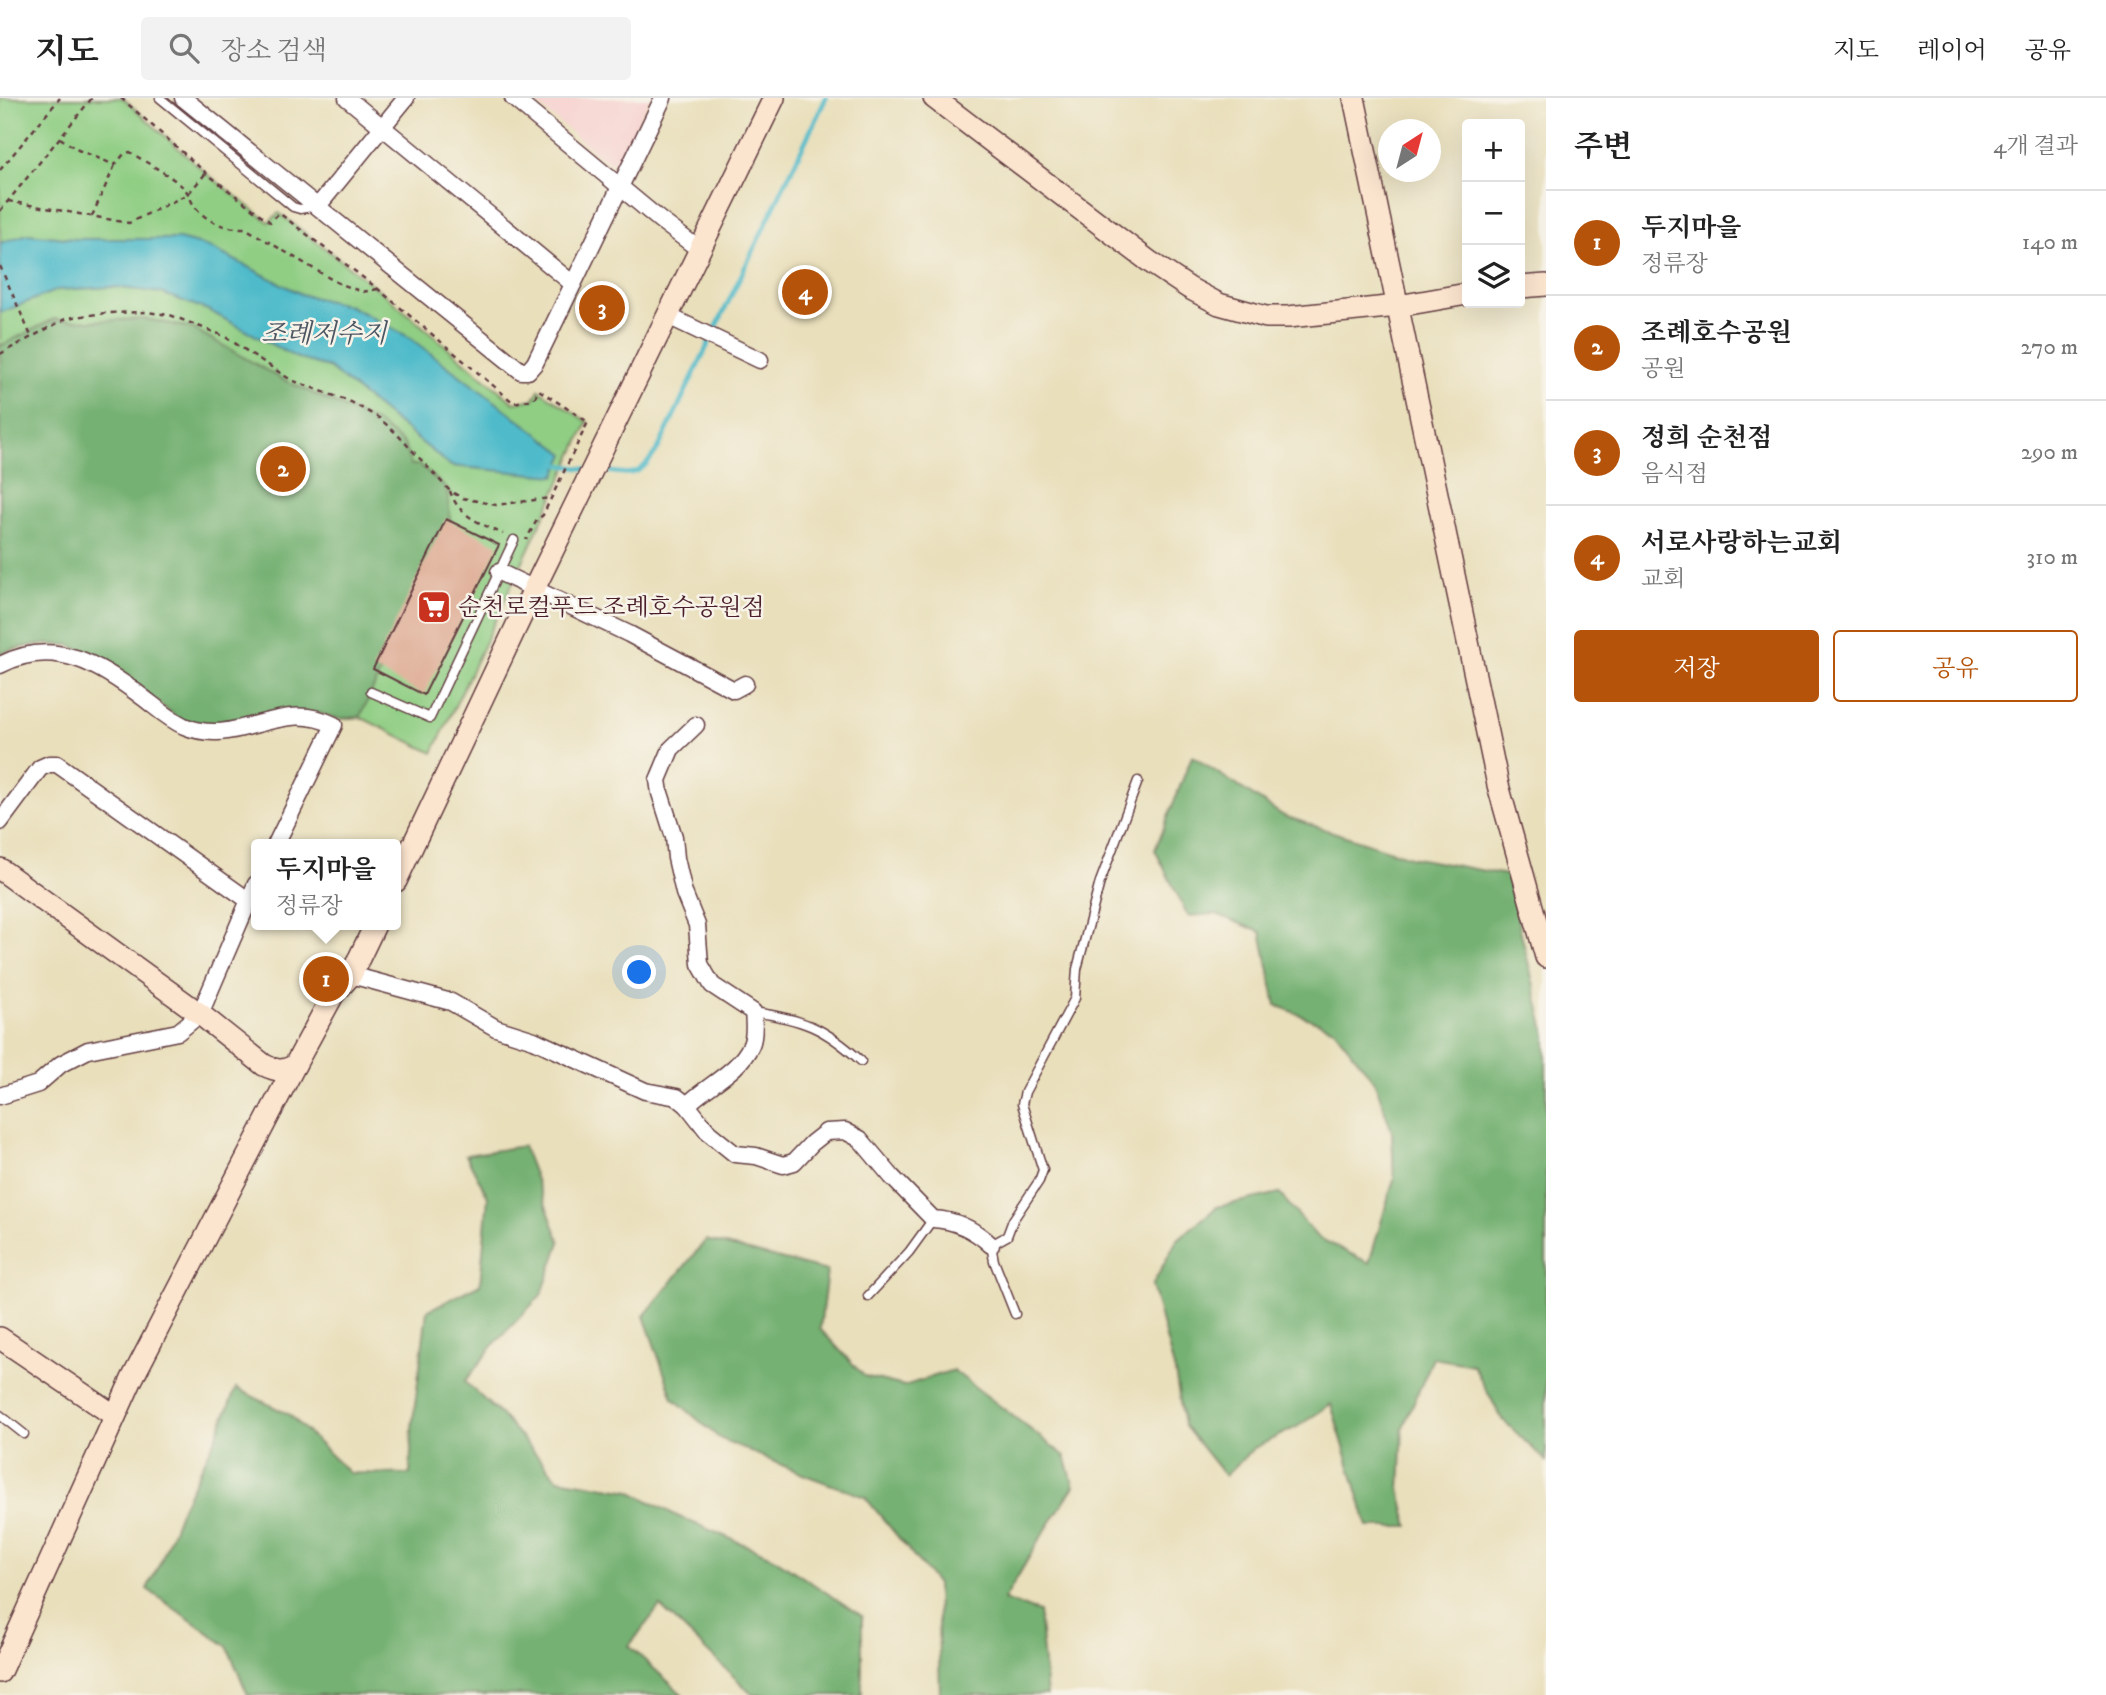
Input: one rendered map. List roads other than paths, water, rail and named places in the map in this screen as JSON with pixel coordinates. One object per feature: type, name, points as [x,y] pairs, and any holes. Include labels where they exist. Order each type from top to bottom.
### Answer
[{"type":"street","points":[[183,98],[521,371],[528,370],[535,363],[663,98]]},
{"type":"street","points":[[347,98],[573,284]]},
{"type":"street","points":[[318,206],[405,98]]},
{"type":"street","points":[[513,98],[700,250]]},
{"type":"street","points":[[401,870],[534,589],[774,98]]},
{"type":"street","points":[[934,98],[1150,262],[1219,304],[1266,317],[1398,306],[1462,295]]},
{"type":"street","points":[[1354,98],[1498,785],[1546,957]]},
{"type":"street","points":[[1525,287],[1546,285]]},
{"type":"street","points":[[668,316],[760,359]]},
{"type":"street","points":[[499,572],[629,634],[734,690],[745,684]]},
{"type":"street","points":[[0,664],[31,653],[79,657],[106,671],[162,713],[184,726],[204,732],[223,733],[266,720],[293,716],[312,716],[334,725],[277,839]]},
{"type":"street","points":[[688,1105],[720,1081],[740,1061],[752,1043],[753,1012],[712,985],[700,964],[697,925],[684,893],[674,837],[660,793],[658,779],[671,749],[696,725]]},
{"type":"street","points":[[0,822],[40,768],[57,764],[248,900]]},
{"type":"street","points":[[0,869],[200,1014],[264,1065],[276,1070],[287,1070],[295,1065]]},
{"type":"street","points":[[0,1096],[38,1084],[61,1064],[88,1050],[178,1032],[200,1014],[251,894]]},
{"type":"street","points":[[0,1672],[115,1416],[295,1065],[333,995],[351,975],[373,930]]},
{"type":"street","points":[[351,975],[451,1002],[496,1028],[545,1045],[645,1091],[677,1097],[688,1105],[709,1133],[735,1154],[756,1156],[783,1165],[794,1162],[826,1132],[845,1131],[860,1139],[933,1219],[966,1227],[991,1245]]},
{"type":"street","points":[[0,1338],[115,1416]]},
{"type":"lane","points":[[160,98],[284,201],[300,209],[318,206]]},
{"type":"lane","points":[[371,692],[430,718],[514,540]]},
{"type":"lane","points":[[1015,1314],[994,1261],[991,1245],[1007,1236],[1013,1220],[1039,1181],[1043,1170],[1022,1104],[1025,1092],[1075,998],[1077,969],[1100,882],[1138,781]]},
{"type":"lane","points":[[753,1012],[790,1018],[825,1031],[861,1061]]},
{"type":"lane","points":[[868,1296],[909,1252],[933,1219]]},
{"type":"lane","points":[[0,1415],[24,1434]]},
{"type":"water","name":"조례저수지","points":[[28,234],[75,239],[179,239],[209,247],[303,295],[350,306],[407,336],[565,454],[555,476],[451,466],[329,368],[295,357],[208,310],[161,293],[114,287],[57,290],[0,313],[0,243]]},
{"type":"waterway","points":[[598,470],[620,473],[640,470],[659,447],[826,98]]},
{"type":"waterway","points":[[560,465],[586,469]]},
{"type":"place","name":"서로사랑하는교회","points":[[805,292]]},
{"type":"place","name":"정희 순천점","points":[[602,308]]},
{"type":"place","name":"조례호수공원","points":[[283,469]]},
{"type":"place","name":"순천로컬푸드 조례호수공원점","points":[[434,607]]},
{"type":"place","name":"두지마을","points":[[326,979]]}]
